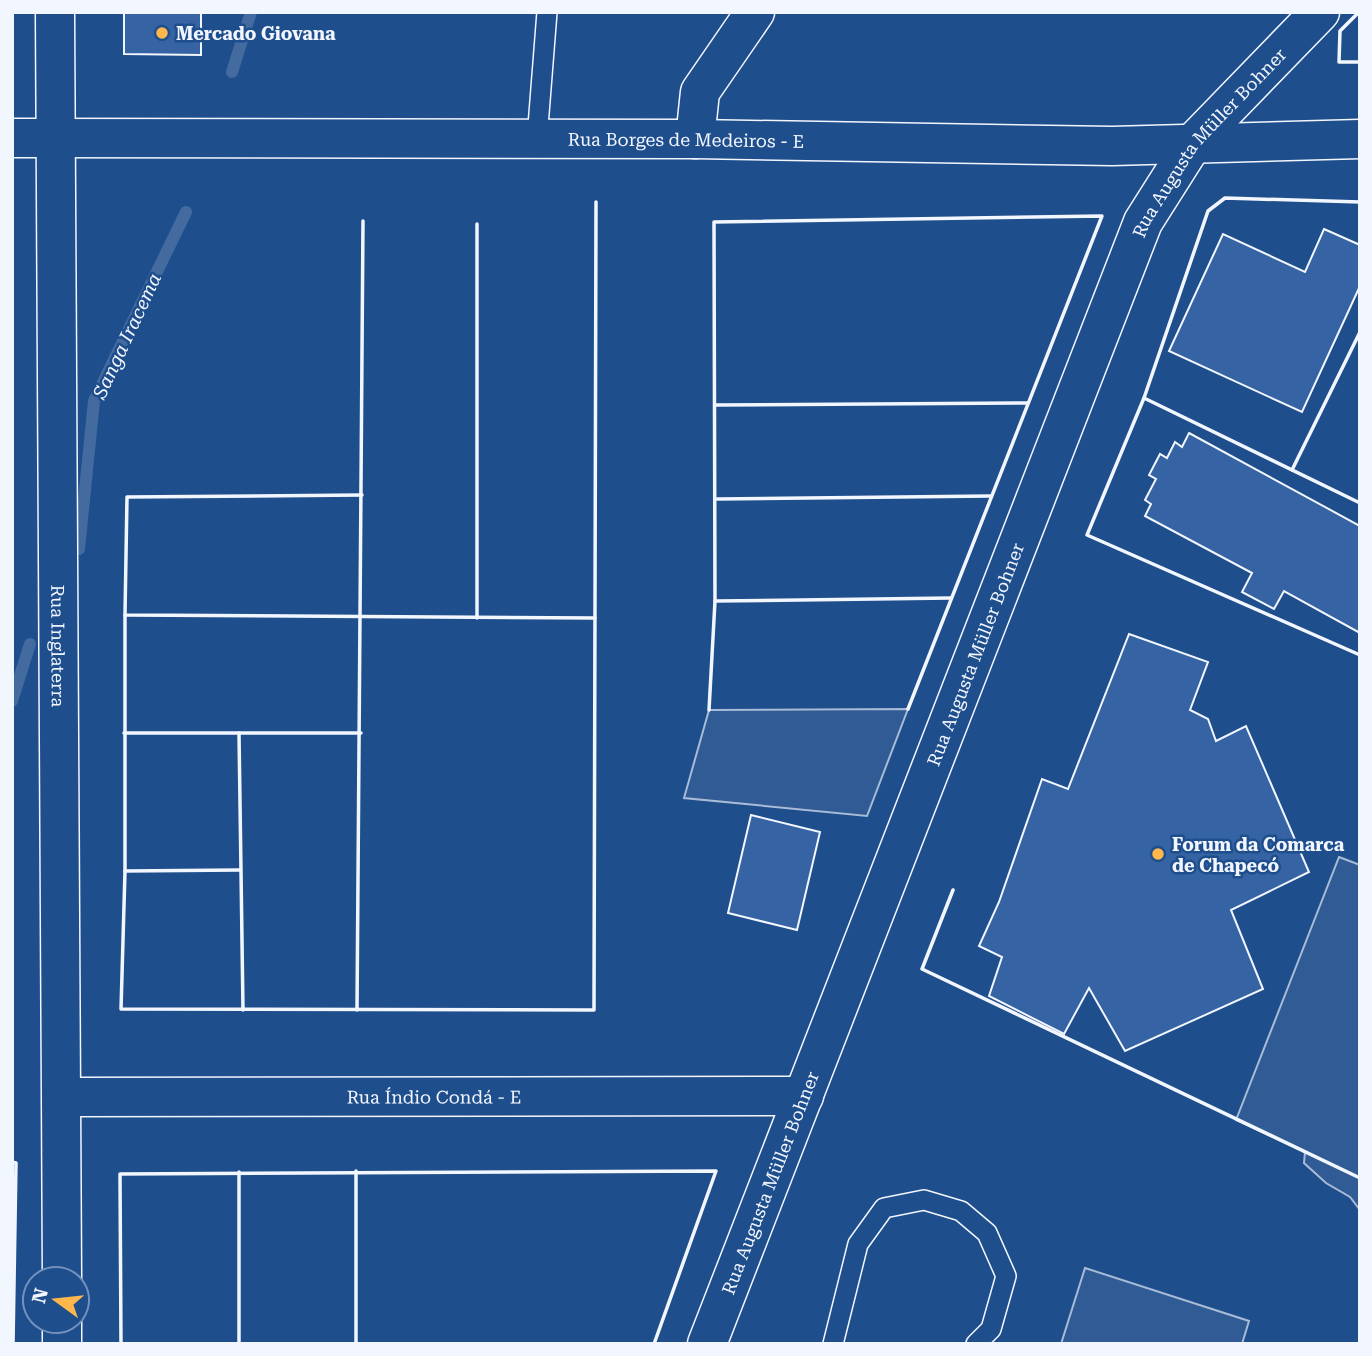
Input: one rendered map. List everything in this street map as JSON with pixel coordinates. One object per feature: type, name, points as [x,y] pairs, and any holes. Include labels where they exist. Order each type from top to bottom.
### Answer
[{"type":"street","name":"Rua Inglaterra","points":[[55,12],[62,1265]]},
{"type":"street","points":[[695,139],[699,92],[755,12]]},
{"type":"street","name":"Rua Augusta Müller Bohner","points":[[707,1344],[1143,222],[1192,142],[1320,12]]},
{"type":"street","name":"Rua Borges de Medeiros - E","points":[[12,138],[695,139],[1112,146],[1360,139]]},
{"type":"street","name":"Rua Índio Condá - E","points":[[63,1097],[804,1096]]},
{"type":"lane","points":[[537,139],[547,12]]},
{"type":"lane","points":[[834,1344],[858,1244],[884,1208],[924,1200],[961,1211],[987,1233],[1006,1276],[991,1329],[976,1344]]},
{"type":"shaded area","points":[[908,709],[867,816],[684,798],[709,710]]},
{"type":"shaded area","points":[[1339,857],[1360,865],[1360,1210],[1350,1197],[1326,1183],[1304,1163],[1305,1152],[1236,1120]]},
{"type":"shaded area","points":[[1085,1268],[1249,1321],[1242,1344],[1061,1344]]},
{"type":"building","name":"Mercado Giovana","points":[[124,12],[201,12],[201,55],[124,54]]},
{"type":"building","points":[[1324,229],[1360,245],[1360,286],[1302,412],[1169,351],[1223,234],[1305,272]]},
{"type":"building","points":[[1189,433],[1360,526],[1360,633],[1284,591],[1274,609],[1242,592],[1252,573],[1145,516],[1151,504],[1145,500],[1156,479],[1149,475],[1160,454],[1167,458],[1175,442],[1182,447]]},
{"type":"building","name":"Forum da Comarca de Chapecó","points":[[1129,634],[1208,662],[1190,710],[1208,719],[1216,741],[1246,726],[1309,872],[1231,910],[1263,989],[1125,1051],[1089,988],[1064,1034],[989,996],[1002,957],[979,946],[999,902],[1042,779],[1068,789]]},
{"type":"building","points":[[751,815],[820,832],[797,930],[728,913]]},
{"type":"waterway","name":"Sanga Iracema","points":[[232,72],[251,12]]},
{"type":"waterway","name":"Sanga Iracema","points":[[79,549],[94,401],[186,212]]},
{"type":"waterway","name":"Sanga Iracema","points":[[12,701],[30,644]]},
{"type":"wall","points":[[1359,12],[1340,31],[1339,62],[1360,62]]},
{"type":"wall","points":[[1360,202],[1225,198],[1208,211],[1144,398],[1360,503]]},
{"type":"wall","points":[[125,615],[125,871],[121,1009],[594,1010],[596,202]]},
{"type":"wall","points":[[715,601],[714,222],[1102,216],[908,709]]},
{"type":"wall","points":[[357,1010],[363,221]]},
{"type":"wall","points":[[477,224],[477,618]]},
{"type":"wall","points":[[1292,470],[1360,332]]},
{"type":"wall","points":[[1144,398],[1087,535],[1360,655]]},
{"type":"wall","points":[[716,405],[1027,403]]},
{"type":"wall","points":[[362,495],[127,497],[125,615],[595,618]]},
{"type":"wall","points":[[717,499],[990,496]]},
{"type":"wall","points":[[709,710],[715,601],[951,598]]},
{"type":"wall","points":[[124,733],[239,733]]},
{"type":"wall","points":[[243,1010],[239,733],[361,733]]},
{"type":"wall","points":[[125,871],[240,870]]},
{"type":"wall","points":[[953,890],[922,969],[1360,1178]]},
{"type":"wall","points":[[12,1162],[16,1163],[13,1344]]},
{"type":"wall","points":[[356,1171],[356,1344]]},
{"type":"wall","points":[[121,1344],[120,1174],[716,1171],[654,1344]]},
{"type":"wall","points":[[239,1172],[239,1344]]},
{"type":"place","name":"Mercado Giovana","points":[[162,33]]},
{"type":"place","name":"Forum da Comarca de Chapecó","points":[[1158,854]]}]
